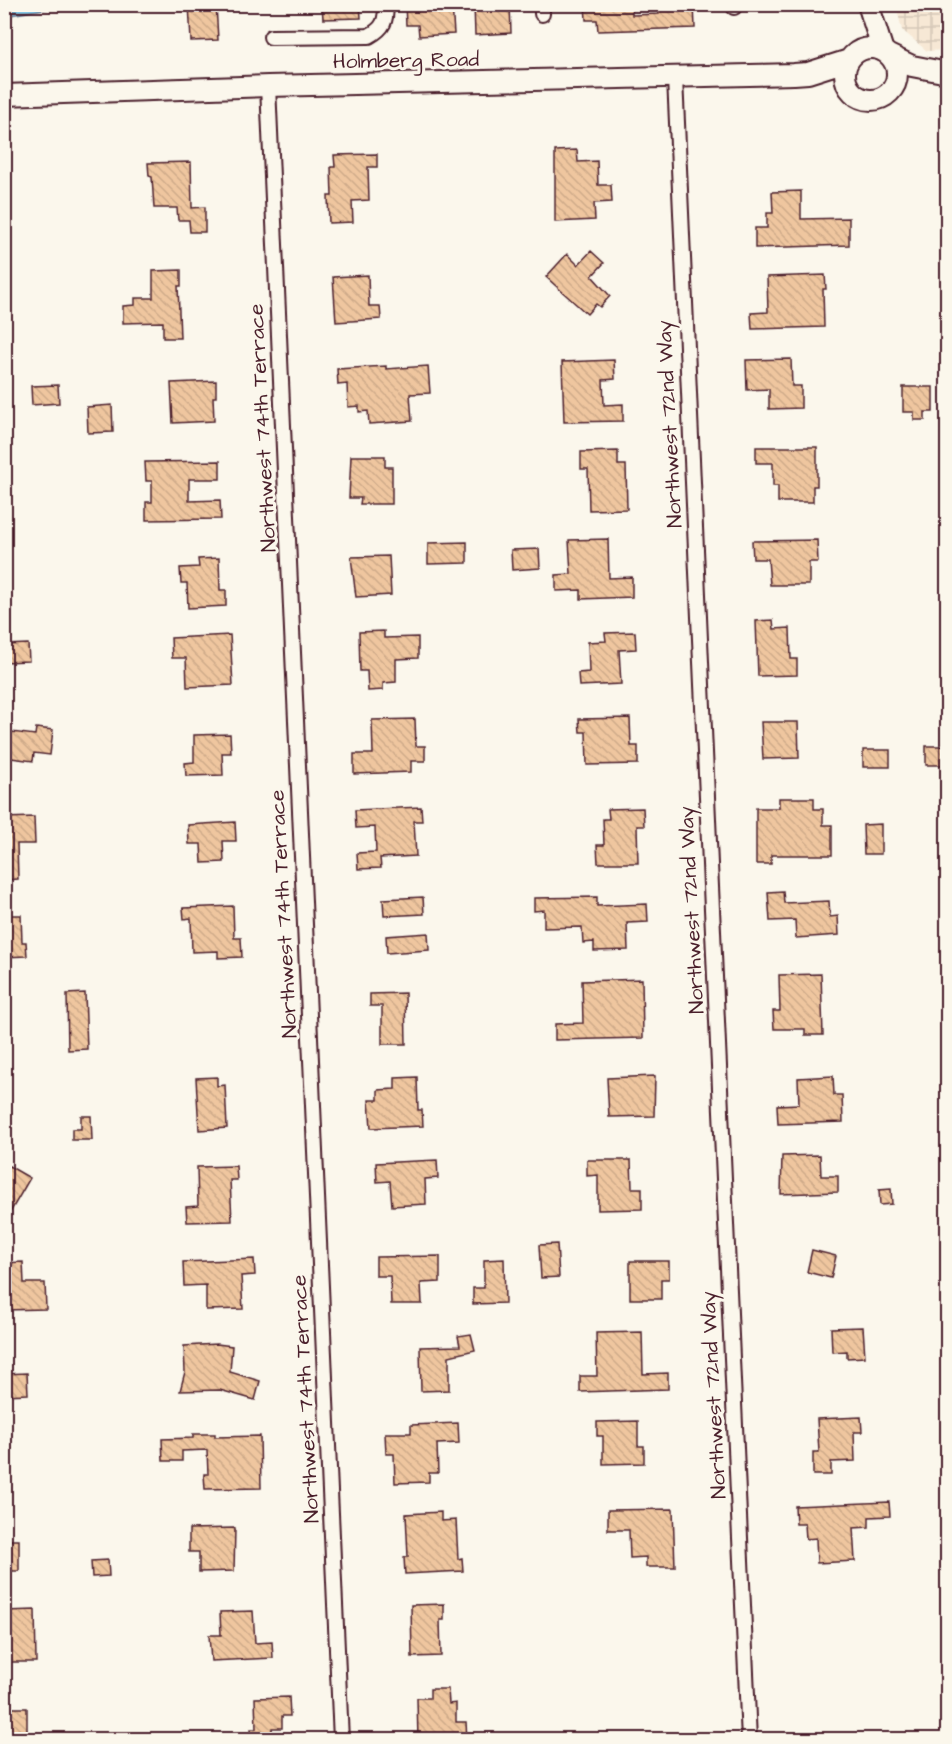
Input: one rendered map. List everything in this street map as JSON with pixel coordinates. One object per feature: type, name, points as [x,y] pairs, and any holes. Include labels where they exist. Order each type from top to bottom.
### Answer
[{"type":"street","points":[[271,37],[369,36],[382,28],[386,18],[386,4]]},
{"type":"street","points":[[869,7],[886,53],[896,69],[895,84],[891,91],[877,99],[861,98],[848,87],[845,74],[869,7]]},
{"type":"street","points":[[852,57],[868,48],[886,53],[912,66],[948,73],[895,84]]},
{"type":"street","name":"Holmberg Road","points":[[4,95],[268,86],[808,74],[852,57]]},
{"type":"street","name":"Holmberg Road","points":[[808,74],[848,87]]},
{"type":"street","name":"Northwest 72nd Way","points":[[675,78],[749,1740]]},
{"type":"street","name":"Northwest 74th Terrace","points":[[268,86],[341,1740]]},
{"type":"shaded area","points":[[896,5],[947,5],[947,50],[927,51],[902,30]]},
{"type":"water","points":[[4,5],[152,5],[148,8],[129,11],[55,7],[5,16]]},
{"type":"building","points":[[189,4],[216,4],[218,40],[191,41]]},
{"type":"building","points":[[322,4],[360,4],[361,18],[323,19]]},
{"type":"building","points":[[405,4],[452,4],[454,34],[419,36],[418,25],[406,25]]},
{"type":"building","points":[[474,4],[510,4],[511,33],[475,35]]},
{"type":"building","points":[[585,4],[622,4],[622,8],[632,8],[632,15],[659,14],[659,4],[694,4],[695,28],[598,31],[597,20],[586,20]]},
{"type":"building","points":[[577,150],[578,162],[597,161],[598,185],[611,185],[612,202],[594,203],[595,220],[555,222],[555,151]]},
{"type":"building","points":[[377,154],[377,167],[368,167],[369,200],[352,201],[353,222],[329,223],[328,196],[332,196],[331,167],[335,167],[334,155]]},
{"type":"building","points":[[191,162],[192,208],[205,207],[205,232],[190,232],[189,220],[178,220],[177,208],[154,208],[152,177],[149,176],[148,163]]},
{"type":"building","points":[[801,191],[801,219],[849,218],[849,245],[755,248],[755,228],[767,228],[767,213],[773,213],[772,192]]},
{"type":"building","points":[[591,251],[604,263],[592,276],[610,296],[600,307],[596,304],[587,314],[546,277],[567,254],[578,265]]},
{"type":"building","points":[[181,270],[181,286],[178,286],[180,338],[163,338],[163,322],[123,323],[123,306],[135,305],[135,298],[153,298],[153,271]]},
{"type":"building","points":[[368,275],[369,306],[380,306],[381,319],[336,322],[333,277]]},
{"type":"building","points":[[825,275],[824,327],[752,329],[751,313],[768,312],[767,277]]},
{"type":"building","points":[[791,359],[792,386],[801,386],[801,408],[769,409],[769,389],[747,390],[746,360]]},
{"type":"building","points":[[614,360],[615,379],[603,380],[604,405],[623,404],[623,421],[564,422],[562,362]]},
{"type":"building","points":[[386,366],[386,369],[428,366],[430,393],[410,394],[412,421],[369,424],[368,411],[359,412],[359,406],[348,407],[347,384],[338,385],[337,369]]},
{"type":"building","points":[[216,381],[216,397],[213,397],[214,421],[173,423],[171,383]]},
{"type":"building","points":[[58,385],[59,403],[32,405],[31,386]]},
{"type":"building","points":[[903,387],[933,387],[933,412],[925,412],[925,420],[914,420],[914,412],[903,412]]},
{"type":"building","points":[[112,405],[113,432],[88,433],[87,407]]},
{"type":"building","points":[[756,447],[817,447],[817,486],[813,486],[813,502],[778,502],[778,486],[773,486],[773,463],[756,463]]},
{"type":"building","points":[[618,451],[618,465],[626,465],[627,509],[589,510],[588,469],[581,469],[581,452]]},
{"type":"building","points":[[351,456],[385,456],[385,467],[392,467],[392,504],[360,504],[361,498],[349,498]]},
{"type":"building","points":[[220,461],[220,479],[189,479],[189,501],[220,500],[221,519],[146,520],[146,502],[152,502],[152,481],[146,481],[145,462]]},
{"type":"building","points":[[608,539],[609,578],[632,577],[632,597],[581,599],[581,590],[556,591],[556,575],[571,574],[569,540]]},
{"type":"building","points":[[817,540],[818,562],[809,562],[809,585],[770,585],[768,559],[753,559],[752,541]]},
{"type":"building","points":[[467,542],[467,563],[428,564],[428,543]]},
{"type":"building","points":[[539,549],[540,568],[512,570],[511,550]]},
{"type":"building","points":[[389,556],[391,595],[356,597],[351,557]]},
{"type":"building","points":[[219,558],[220,590],[226,590],[226,606],[188,608],[187,583],[181,583],[180,568],[199,567],[198,559]]},
{"type":"building","points":[[773,620],[774,629],[790,628],[791,659],[797,659],[797,675],[758,676],[756,621]]},
{"type":"building","points":[[384,631],[384,638],[418,637],[418,658],[396,659],[396,682],[383,683],[383,690],[368,691],[367,671],[360,671],[359,632]]},
{"type":"building","points":[[635,632],[636,649],[619,650],[621,684],[579,686],[578,673],[589,672],[588,642],[606,641],[605,633]]},
{"type":"building","points":[[230,635],[233,685],[187,687],[186,658],[172,658],[171,638]]},
{"type":"building","points":[[28,644],[29,661],[4,662],[4,645]]},
{"type":"building","points":[[630,718],[631,746],[638,746],[638,764],[587,765],[586,732],[580,732],[579,719]]},
{"type":"building","points":[[415,719],[416,746],[425,746],[425,761],[411,761],[411,772],[354,774],[354,754],[373,754],[372,720]]},
{"type":"building","points":[[761,722],[798,722],[799,758],[763,759]]},
{"type":"building","points":[[36,728],[53,730],[50,755],[34,753],[33,761],[4,757],[4,731],[35,735]]},
{"type":"building","points":[[230,734],[231,753],[222,753],[223,775],[186,776],[185,763],[194,762],[194,735]]},
{"type":"building","points":[[926,746],[943,746],[943,765],[926,765]]},
{"type":"building","points":[[863,750],[890,750],[890,767],[863,767]]},
{"type":"building","points":[[779,798],[814,798],[814,809],[823,809],[823,825],[832,825],[832,855],[771,855],[771,864],[756,864],[756,808],[779,808]]},
{"type":"building","points":[[421,807],[422,821],[414,821],[416,856],[380,858],[381,868],[358,869],[357,853],[376,852],[375,827],[356,828],[355,810]]},
{"type":"building","points":[[643,808],[644,826],[637,826],[638,863],[598,863],[597,845],[604,845],[603,819],[609,819],[608,809]]},
{"type":"building","points":[[34,817],[35,844],[17,844],[18,879],[4,880],[4,818]]},
{"type":"building","points":[[235,822],[236,841],[223,841],[224,862],[202,863],[201,844],[189,844],[188,825]]},
{"type":"building","points":[[881,824],[881,854],[864,854],[863,825]]},
{"type":"building","points":[[783,891],[784,903],[829,901],[830,917],[838,916],[839,935],[796,938],[795,920],[770,921],[768,892]]},
{"type":"building","points":[[423,897],[424,914],[384,916],[383,899]]},
{"type":"building","points":[[597,897],[597,906],[647,904],[648,922],[627,923],[628,950],[594,951],[594,942],[583,943],[582,927],[544,928],[544,910],[534,911],[534,898]]},
{"type":"building","points":[[233,906],[234,938],[241,938],[242,957],[218,958],[218,951],[192,952],[191,918],[184,919],[183,908]]},
{"type":"building","points":[[4,915],[21,915],[22,942],[26,942],[27,956],[4,957]]},
{"type":"building","points":[[428,933],[429,950],[387,953],[386,936]]},
{"type":"building","points":[[821,974],[823,1035],[805,1035],[805,1029],[774,1029],[773,1011],[780,1011],[779,975]]},
{"type":"building","points":[[642,979],[643,1038],[555,1040],[555,1024],[583,1023],[582,981]]},
{"type":"building","points":[[85,993],[87,1049],[68,1050],[67,994]]},
{"type":"building","points":[[405,993],[406,1044],[382,1044],[382,1006],[370,1006],[370,994]]},
{"type":"building","points":[[655,1076],[654,1116],[609,1117],[607,1078]]},
{"type":"building","points":[[833,1076],[834,1095],[842,1095],[843,1122],[778,1124],[777,1105],[799,1104],[798,1078]]},
{"type":"building","points":[[217,1077],[217,1086],[225,1085],[227,1128],[199,1130],[196,1078]]},
{"type":"building","points":[[417,1077],[418,1110],[422,1110],[423,1126],[371,1128],[369,1100],[378,1100],[378,1090],[395,1089],[395,1078]]},
{"type":"building","points":[[81,1116],[91,1116],[92,1140],[72,1140],[72,1129],[81,1129]]},
{"type":"building","points":[[820,1155],[821,1176],[838,1176],[838,1192],[781,1194],[782,1156]]},
{"type":"building","points":[[437,1160],[438,1178],[425,1179],[426,1204],[392,1206],[390,1181],[377,1182],[376,1163]]},
{"type":"building","points":[[587,1160],[631,1160],[632,1188],[642,1188],[642,1209],[598,1210],[598,1175],[587,1176]]},
{"type":"building","points":[[9,1166],[30,1178],[4,1223],[4,1174]]},
{"type":"building","points":[[236,1166],[237,1180],[230,1180],[232,1221],[187,1222],[186,1207],[198,1206],[197,1167]]},
{"type":"building","points":[[891,1189],[892,1204],[880,1205],[879,1190]]},
{"type":"building","points":[[557,1244],[559,1277],[541,1278],[539,1245]]},
{"type":"building","points":[[812,1250],[836,1256],[831,1278],[807,1272]]},
{"type":"building","points":[[440,1256],[440,1282],[421,1283],[422,1304],[391,1304],[390,1276],[376,1276],[376,1257]]},
{"type":"building","points":[[254,1259],[255,1275],[241,1276],[243,1309],[206,1310],[206,1285],[184,1286],[183,1262]]},
{"type":"building","points":[[504,1259],[505,1303],[473,1304],[473,1288],[484,1288],[484,1260]]},
{"type":"building","points":[[630,1261],[669,1261],[669,1279],[661,1279],[661,1299],[630,1299]]},
{"type":"building","points":[[23,1262],[24,1283],[45,1283],[46,1309],[4,1310],[4,1263]]},
{"type":"building","points":[[863,1327],[865,1357],[847,1358],[847,1351],[832,1352],[831,1328]]},
{"type":"building","points":[[642,1332],[643,1374],[668,1373],[668,1389],[580,1392],[580,1376],[597,1376],[596,1333]]},
{"type":"building","points":[[471,1334],[475,1350],[449,1356],[449,1390],[421,1391],[420,1347],[460,1346],[458,1336]]},
{"type":"building","points":[[217,1344],[232,1346],[230,1372],[260,1381],[255,1400],[220,1390],[180,1391],[185,1372],[184,1346]]},
{"type":"building","points":[[27,1373],[28,1394],[4,1395],[4,1374]]},
{"type":"building","points":[[861,1417],[862,1432],[854,1432],[855,1461],[831,1462],[831,1475],[813,1475],[813,1452],[819,1452],[817,1419]]},
{"type":"building","points":[[638,1421],[638,1446],[644,1446],[644,1463],[603,1464],[603,1436],[597,1436],[597,1422]]},
{"type":"building","points":[[458,1423],[459,1443],[437,1444],[438,1473],[429,1473],[429,1482],[395,1483],[394,1454],[386,1454],[385,1433],[411,1433],[411,1425]]},
{"type":"building","points":[[193,1434],[215,1434],[215,1437],[260,1436],[261,1488],[205,1489],[204,1474],[208,1474],[207,1450],[182,1451],[182,1461],[163,1461],[162,1439],[193,1438]]},
{"type":"building","points":[[889,1502],[890,1516],[869,1517],[869,1527],[853,1528],[855,1561],[817,1563],[816,1538],[806,1539],[805,1524],[796,1524],[795,1506]]},
{"type":"building","points":[[673,1509],[675,1567],[646,1567],[646,1557],[630,1558],[629,1530],[608,1530],[608,1510]]},
{"type":"building","points":[[441,1512],[441,1521],[456,1520],[458,1559],[462,1558],[463,1571],[405,1574],[404,1557],[408,1557],[406,1514]]},
{"type":"building","points":[[235,1528],[234,1571],[199,1572],[199,1552],[189,1552],[189,1529]]},
{"type":"building","points":[[4,1540],[19,1540],[19,1571],[4,1571]]},
{"type":"building","points":[[108,1560],[109,1576],[92,1577],[91,1561]]},
{"type":"building","points":[[444,1604],[444,1620],[440,1620],[441,1656],[412,1657],[411,1605]]},
{"type":"building","points":[[35,1610],[36,1662],[4,1662],[4,1611]]},
{"type":"building","points":[[253,1611],[255,1643],[272,1642],[273,1658],[211,1661],[209,1635],[221,1635],[220,1612]]},
{"type":"building","points":[[430,1689],[448,1689],[449,1704],[456,1703],[456,1722],[466,1722],[467,1740],[418,1740],[417,1698],[430,1698]]},
{"type":"building","points":[[289,1697],[290,1716],[282,1716],[282,1728],[272,1728],[272,1740],[252,1740],[251,1729],[256,1729],[255,1698]]},
{"type":"building","points":[[4,1708],[27,1708],[27,1740],[4,1740]]}]
